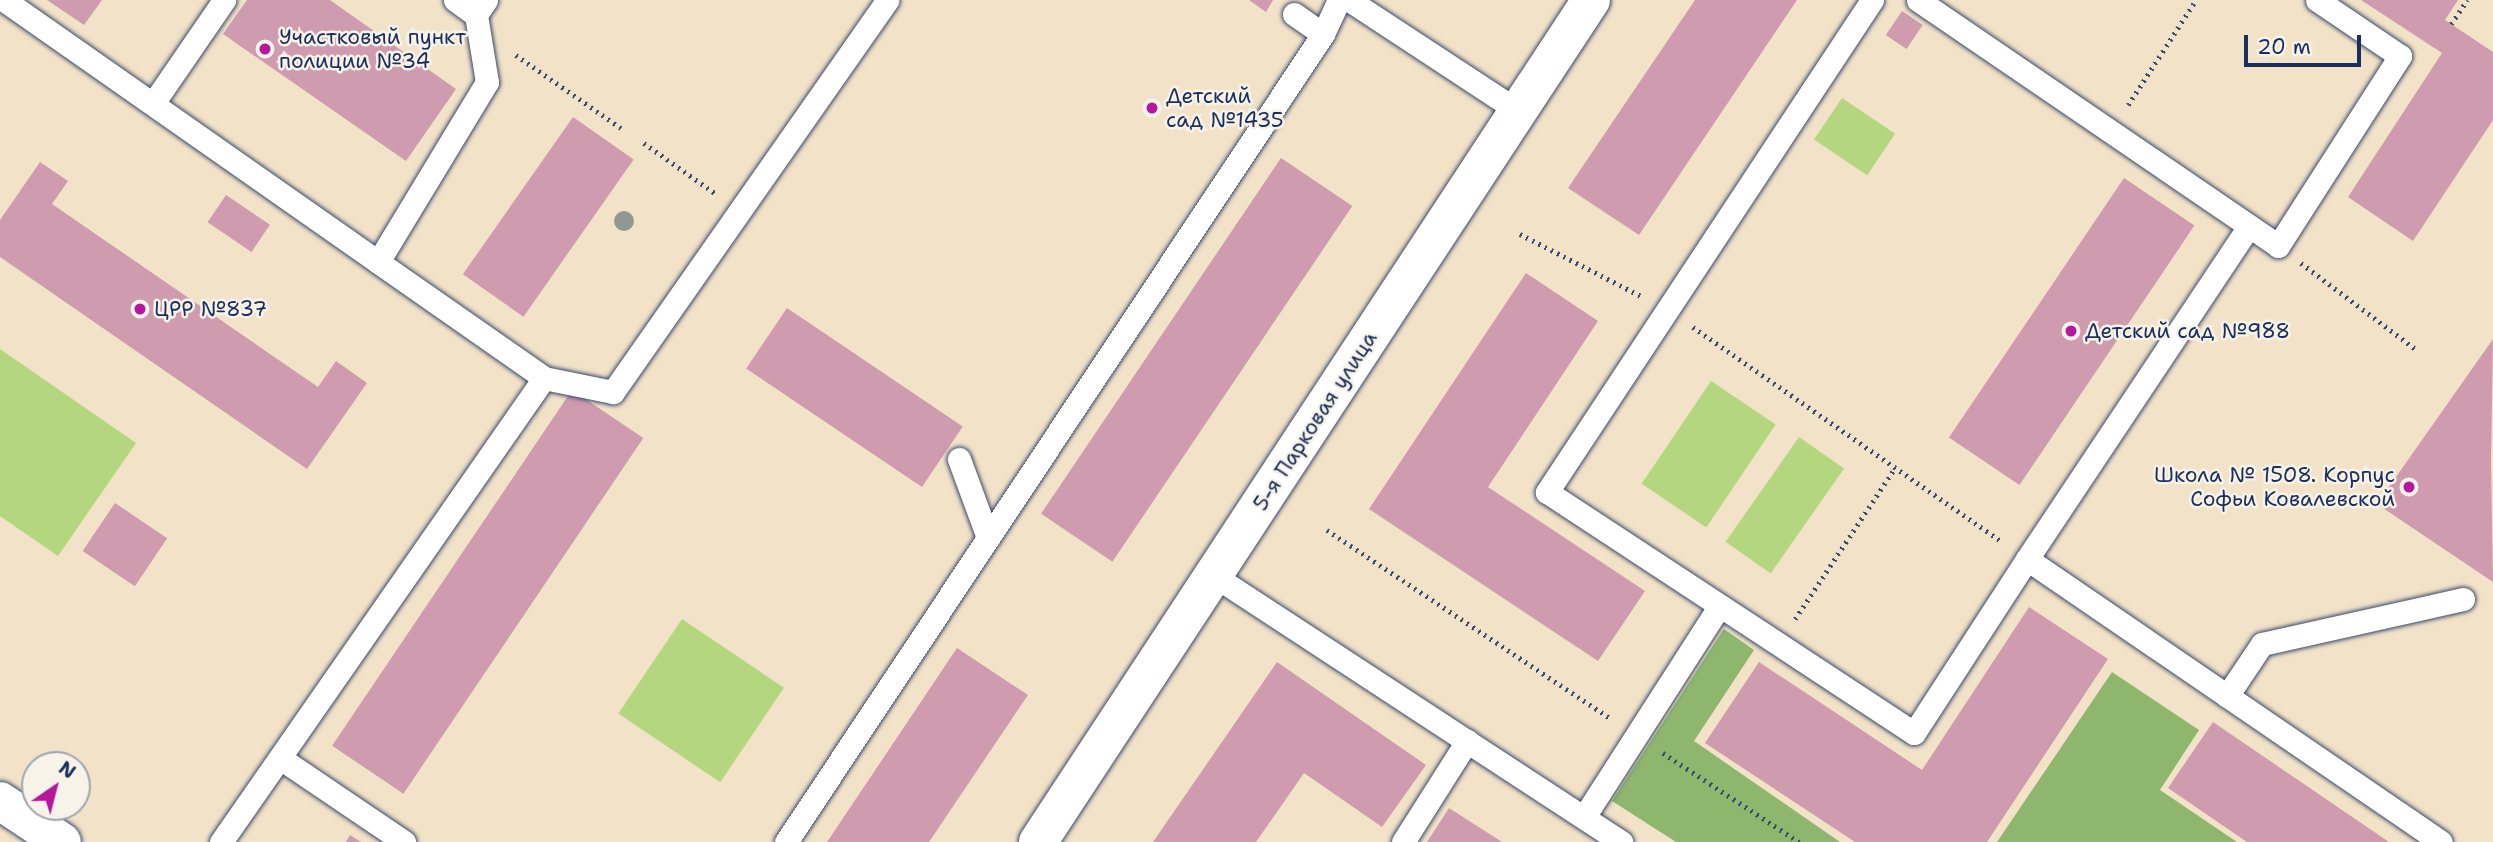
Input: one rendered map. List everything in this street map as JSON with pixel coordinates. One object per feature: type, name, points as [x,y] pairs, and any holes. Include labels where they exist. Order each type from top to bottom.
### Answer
[{"type":"street","name":"5-я Парковая улица","points":[[1038,842],[1591,0]]},
{"type":"street","points":[[0,801],[62,842]]},
{"type":"lane","points":[[4,0],[154,102],[544,378],[613,392],[887,0]]},
{"type":"lane","points":[[154,102],[224,0]]},
{"type":"lane","points":[[378,262],[487,82],[481,7],[455,0]]},
{"type":"lane","points":[[786,842],[1323,34],[1339,0]]},
{"type":"lane","points":[[1349,0],[1518,111]]},
{"type":"lane","points":[[1872,0],[1547,492],[1914,733],[2026,559],[2249,226]]},
{"type":"lane","points":[[1918,0],[2278,246],[2400,56],[2317,0]]},
{"type":"lane","points":[[1294,14],[1323,34]]},
{"type":"lane","points":[[221,842],[544,378]]},
{"type":"lane","points":[[959,459],[988,538]]},
{"type":"lane","points":[[2026,559],[2441,842]]},
{"type":"lane","points":[[1213,575],[1621,842]]},
{"type":"lane","points":[[2227,696],[2262,644],[2463,599]]},
{"type":"lane","points":[[1584,817],[1719,607]]},
{"type":"lane","points":[[1403,842],[1468,741]]},
{"type":"lane","points":[[280,758],[404,842]]},
{"type":"path","points":[[2110,131],[2196,0]]},
{"type":"path","points":[[2451,24],[2467,0]]},
{"type":"path","points":[[507,48],[621,128]]},
{"type":"path","points":[[644,143],[740,210]]},
{"type":"path","points":[[1520,234],[1667,310],[2026,559]]},
{"type":"path","points":[[2278,246],[2417,350]]},
{"type":"path","points":[[1777,645],[1895,468]]},
{"type":"path","points":[[1327,530],[1799,842]]},
{"type":"green space","points":[[1842,98],[1895,134],[1867,175],[1814,139]]},
{"type":"green space","points":[[0,349],[136,443],[58,556],[0,516]]},
{"type":"green space","points":[[1711,381],[1776,425],[1706,527],[1642,484]]},
{"type":"green space","points":[[1799,437],[1844,469],[1771,573],[1726,542]]},
{"type":"green space","points":[[682,619],[784,688],[720,782],[618,714]]},
{"type":"green space","points":[[1724,629],[1754,650],[1694,741],[1840,842],[1676,842],[1612,801]]},
{"type":"green space","points":[[2112,672],[2199,730],[2160,790],[2237,842],[1997,842]]},
{"type":"building","points":[[47,0],[102,0],[84,25]]},
{"type":"building","points":[[247,0],[330,0],[456,89],[406,161],[223,34]]},
{"type":"building","points":[[1249,0],[1273,0],[1266,12]]},
{"type":"building","points":[[1695,0],[1797,0],[1639,235],[1568,188]]},
{"type":"building","points":[[2361,0],[2458,0],[2445,20],[2493,52],[2493,120],[2413,241],[2348,197],[2442,53]]},
{"type":"building","points":[[1902,11],[1923,25],[1907,49],[1886,35]]},
{"type":"building","points":[[573,117],[634,159],[523,317],[463,274]]},
{"type":"building","points":[[1281,158],[1352,206],[1112,562],[1041,514]]},
{"type":"building","name":"ЦРР №837","points":[[40,162],[68,181],[52,204],[318,387],[336,361],[367,383],[307,469],[0,257],[0,220]]},
{"type":"building","points":[[2124,178],[2194,226],[2019,485],[1949,437]]},
{"type":"building","points":[[226,195],[270,225],[251,252],[208,222]]},
{"type":"building","points":[[1526,273],[1598,321],[1488,487],[1645,591],[1598,661],[1369,509]]},
{"type":"building","points":[[787,308],[963,427],[922,487],[746,369]]},
{"type":"building","points":[[2493,339],[2491,462],[2493,582],[2377,504]]},
{"type":"building","points":[[572,390],[643,438],[403,794],[332,746]]},
{"type":"building","points":[[115,503],[167,538],[135,586],[83,551]]},
{"type":"building","points":[[2029,607],[2108,659],[1987,842],[1855,842],[1705,743],[1759,662],[1922,770]]},
{"type":"building","points":[[957,648],[1028,695],[929,842],[827,842]]},
{"type":"building","points":[[1277,662],[1426,765],[1382,827],[1304,773],[1256,842],[1153,842]]},
{"type":"building","points":[[2213,722],[2389,842],[2247,842],[2168,788]]},
{"type":"building","points":[[1449,808],[1502,842],[1427,842]]},
{"type":"building","points":[[350,835],[361,842],[346,842]]},
{"type":"place","name":"Участковый пункт полиции №34","points":[[265,49]]},
{"type":"place","name":"Детский сад №1435","points":[[1152,108]]},
{"type":"place","name":"ЦРР №837","points":[[140,309]]},
{"type":"place","name":"Детский сад №988","points":[[2071,331]]},
{"type":"place","name":"Школа № 1508. Корпус Софьи Ковалевской","points":[[2409,487]]}]
